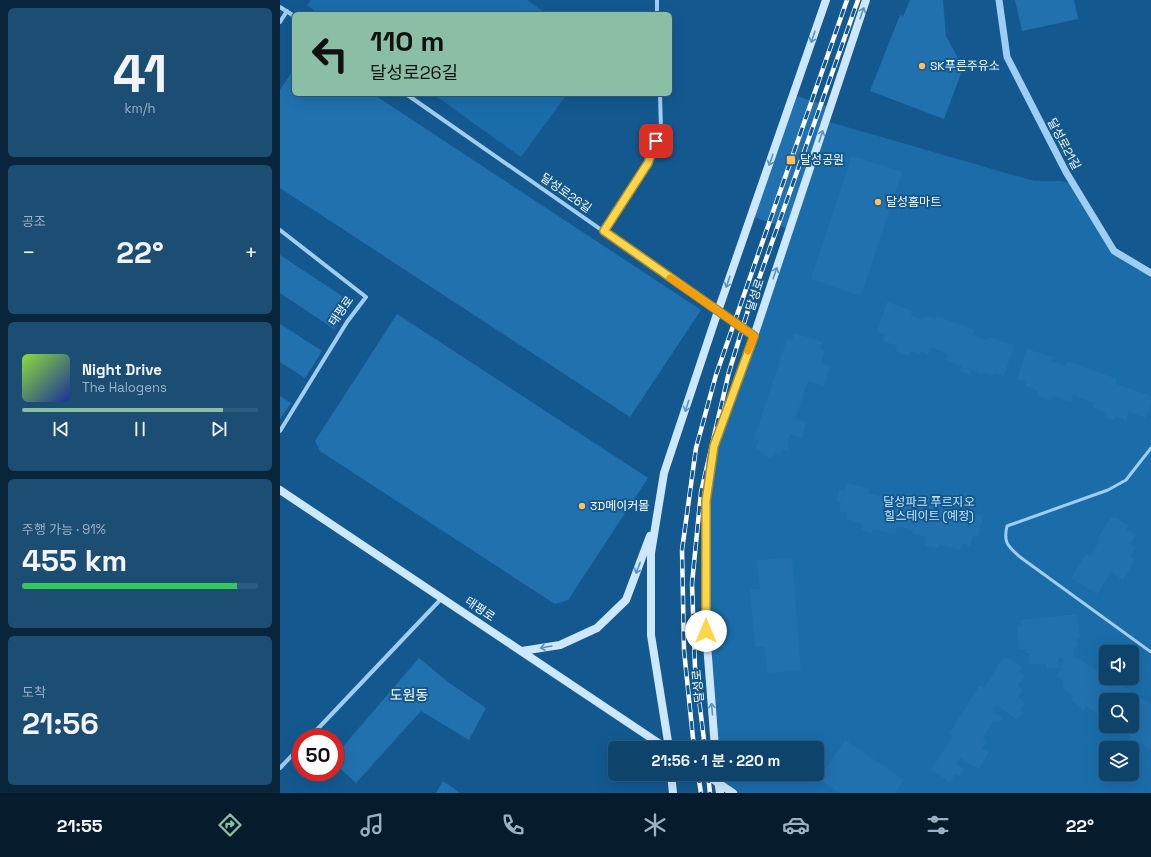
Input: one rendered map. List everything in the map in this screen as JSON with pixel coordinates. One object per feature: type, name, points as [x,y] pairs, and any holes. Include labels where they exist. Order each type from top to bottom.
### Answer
[{"type":"main road","points":[[667,741],[651,635],[651,553],[664,473],[718,311],[826,0]]},
{"type":"main road","name":"달성로","points":[[714,741],[706,631],[706,501],[714,446],[754,336],[866,0]]},
{"type":"main road","name":"태평로","points":[[280,490],[657,741]]},
{"type":"main road","points":[[522,651],[560,645],[597,628],[626,600],[657,518]]},
{"type":"main road","points":[[672,781],[673,793]]},
{"type":"main road","points":[[718,781],[720,793]]},
{"type":"main road","points":[[721,781],[733,793]]},
{"type":"street","points":[[657,0],[657,12]]},
{"type":"street","name":"달성로21길","points":[[999,0],[1007,57],[1066,172],[1114,251],[1151,273]]},
{"type":"street","points":[[280,7],[292,15]]},
{"type":"street","points":[[280,22],[287,11]]},
{"type":"street","name":"달성로26길","points":[[409,96],[754,336]]},
{"type":"street","points":[[604,231],[648,163],[661,130],[660,96]]},
{"type":"street","name":"태평로","points":[[280,230],[366,297],[347,322],[280,431]]},
{"type":"street","points":[[318,729],[442,598]]},
{"type":"street","points":[[280,768],[292,755]]},
{"type":"lane","points":[[1151,448],[1126,480],[1108,490],[1007,526],[1005,537],[1009,546],[1020,557],[1151,652]]},
{"type":"green space","points":[[311,0],[527,0],[544,12],[316,12],[307,5]]},
{"type":"green space","points":[[436,96],[566,96],[521,157]]},
{"type":"green space","name":"달성파크 푸르지오 힐스테이트 (예정)","points":[[826,121],[1034,181],[1061,181],[1073,184],[1114,251],[1151,273],[1151,793],[733,793],[718,783],[718,781],[824,781],[824,741],[714,741],[706,631],[706,501],[714,446]]},
{"type":"building","points":[[910,0],[943,0],[946,36],[963,68],[944,119],[870,91],[900,15],[903,17]]},
{"type":"building","points":[[1015,0],[1074,0],[1078,19],[1022,31]]},
{"type":"building","points":[[292,72],[292,96],[376,96],[701,310],[630,417],[280,188],[280,90]]},
{"type":"building","points":[[791,94],[830,107],[789,229],[751,216]]},
{"type":"building","points":[[852,156],[902,172],[861,296],[811,279]]},
{"type":"building","points":[[280,255],[351,302],[334,329],[280,293]]},
{"type":"building","points":[[887,302],[913,311],[911,316],[924,320],[925,316],[935,320],[937,316],[974,330],[972,335],[987,340],[988,337],[1014,345],[1004,376],[994,373],[992,376],[984,372],[983,375],[971,370],[970,375],[960,371],[962,366],[946,360],[948,354],[930,347],[928,354],[921,351],[920,354],[910,351],[909,356],[896,351],[898,346],[883,341],[885,335],[877,332]]},
{"type":"building","points":[[397,314],[648,478],[568,600],[555,604],[320,451],[315,441]]},
{"type":"building","points":[[280,324],[322,351],[305,378],[280,362]]},
{"type":"building","points":[[794,333],[823,342],[820,349],[825,350],[821,363],[830,366],[824,386],[808,381],[795,419],[806,422],[802,438],[790,434],[787,445],[789,446],[788,451],[783,449],[781,456],[774,454],[772,458],[760,454],[761,451],[756,449],[759,440],[754,439],[787,339],[792,341]]},
{"type":"building","points":[[1027,349],[1052,357],[1051,361],[1065,366],[1067,361],[1117,379],[1116,384],[1151,396],[1151,404],[1146,418],[1129,412],[1126,420],[1116,416],[1114,420],[1104,417],[1106,412],[1092,407],[1094,403],[1073,395],[1071,402],[1053,396],[1051,401],[1037,396],[1038,391],[1025,386],[1026,382],[1017,379]]},
{"type":"building","points":[[280,396],[291,403],[280,419]]},
{"type":"building","points":[[846,483],[869,489],[868,493],[884,497],[886,492],[935,505],[934,508],[950,512],[951,508],[983,516],[978,536],[973,535],[970,546],[962,543],[960,550],[939,544],[938,548],[925,545],[927,537],[912,534],[913,530],[897,526],[895,534],[873,529],[872,533],[862,530],[863,524],[846,519],[847,513],[839,511],[841,502],[836,501],[839,489],[844,491]]},
{"type":"building","points":[[1111,517],[1114,519],[1115,517],[1129,526],[1126,529],[1136,535],[1130,544],[1136,547],[1130,556],[1135,560],[1123,580],[1111,572],[1097,594],[1071,578],[1086,554],[1090,557],[1100,540],[1098,538]]},
{"type":"building","points":[[792,558],[801,670],[767,673],[765,647],[755,647],[750,589],[760,589],[757,560]]},
{"type":"building","points":[[1077,614],[1080,639],[1076,639],[1077,647],[1073,647],[1074,656],[1099,672],[1099,685],[1120,685],[1133,693],[1099,693],[1099,715],[1086,706],[1083,709],[1071,700],[1074,696],[1062,687],[1065,682],[1056,676],[1062,668],[1060,663],[1064,663],[1063,658],[1058,658],[1059,668],[1046,669],[1046,664],[1030,664],[1029,653],[1026,653],[1027,649],[1019,649],[1017,626],[1021,625],[1020,620]]},
{"type":"building","points":[[1004,656],[1022,667],[1019,672],[1025,675],[1018,686],[1023,690],[1018,697],[1025,702],[1021,709],[1023,713],[1017,720],[996,705],[992,710],[1003,718],[999,723],[994,721],[983,737],[986,742],[982,748],[989,752],[979,769],[960,758],[956,764],[964,769],[960,776],[955,774],[950,782],[931,770],[953,736],[949,734],[980,685],[984,688]]},
{"type":"building","points":[[419,658],[448,682],[486,708],[469,740],[421,711],[356,783],[344,772],[344,746]]},
{"type":"building","points":[[1139,697],[1151,704],[1151,750],[1139,741],[1129,741],[1128,740],[1131,736],[1127,733],[1139,733]]},
{"type":"building","points":[[845,740],[904,780],[895,793],[839,793],[822,781],[824,781],[824,772]]},
{"type":"building","points":[[443,781],[460,793],[436,793]]},
{"type":"railway","points":[[693,741],[684,650],[682,550],[696,448],[716,375],[847,0]]},
{"type":"railway","points":[[704,741],[695,667],[692,584],[701,492],[729,372],[749,307],[858,0]]},
{"type":"railway","points":[[699,781],[701,793]]},
{"type":"railway","points":[[709,781],[710,793]]},
{"type":"slow traffic","points":[[670,278],[754,336],[748,351]]},
{"type":"place","name":"SK푸른주유소","points":[[922,66]]},
{"type":"place","name":"달성공원","points":[[791,160]]},
{"type":"place","name":"달성홈마트","points":[[878,202]]},
{"type":"place","name":"3D메이커몰","points":[[582,506]]},
{"type":"district","name":"도원동","points":[[409,695]]},
{"type":"route","points":[[656,141],[648,163],[604,231],[754,336],[714,446],[706,501],[706,631]]}]
